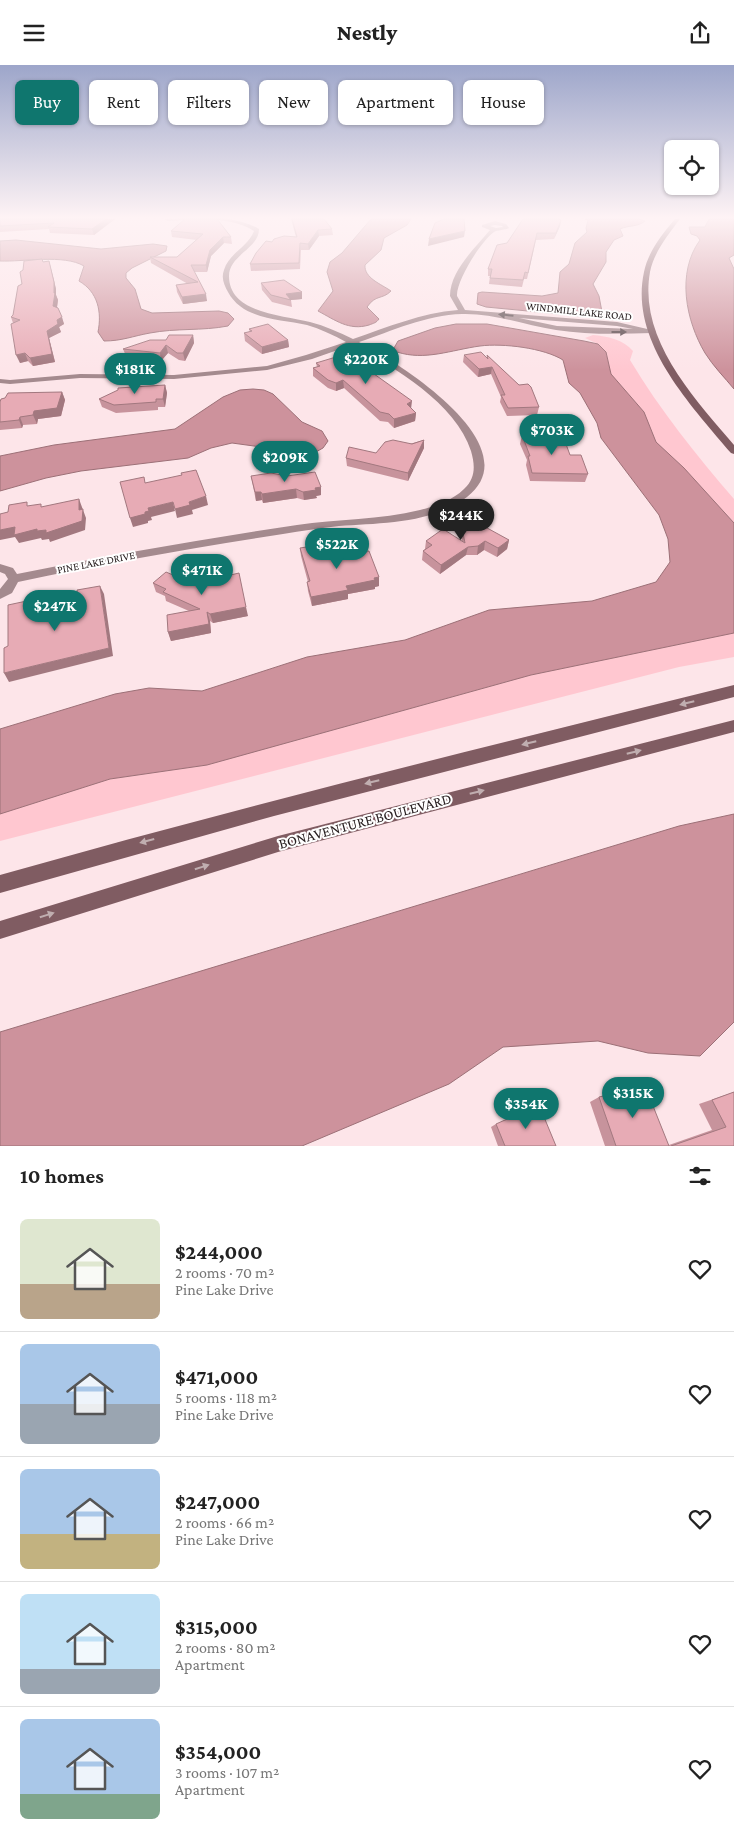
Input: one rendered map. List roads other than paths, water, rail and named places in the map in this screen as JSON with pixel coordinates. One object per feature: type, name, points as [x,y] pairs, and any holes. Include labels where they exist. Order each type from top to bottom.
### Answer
[{"type":"main road","points":[[648,269],[645,301],[652,331],[671,371],[734,451]]},
{"type":"main road","points":[[0,884],[298,801],[734,691]]},
{"type":"main road","name":"BONAVENTURE BOULEVARD","points":[[0,930],[278,844],[734,726]]},
{"type":"street","name":"PINE LAKE DRIVE","points":[[14,579],[92,562],[151,552],[321,525],[415,514],[453,501],[475,484],[478,475],[478,453],[464,426],[443,402],[412,376],[317,326],[273,318],[252,311],[236,298],[227,286],[225,273],[227,269]]},
{"type":"street","points":[[462,269],[456,278],[453,293],[463,312]]},
{"type":"street","name":"WINDMILL LAKE ROAD","points":[[0,381],[10,382],[80,376],[174,377],[267,368],[352,343],[416,320],[439,314],[463,312],[617,324],[652,331]]},
{"type":"street","name":"WINDMILL LAKE ROAD","points":[[485,313],[557,328],[619,332],[652,331]]},
{"type":"street","points":[[0,568],[9,571],[14,579],[8,590],[0,595]]}]
